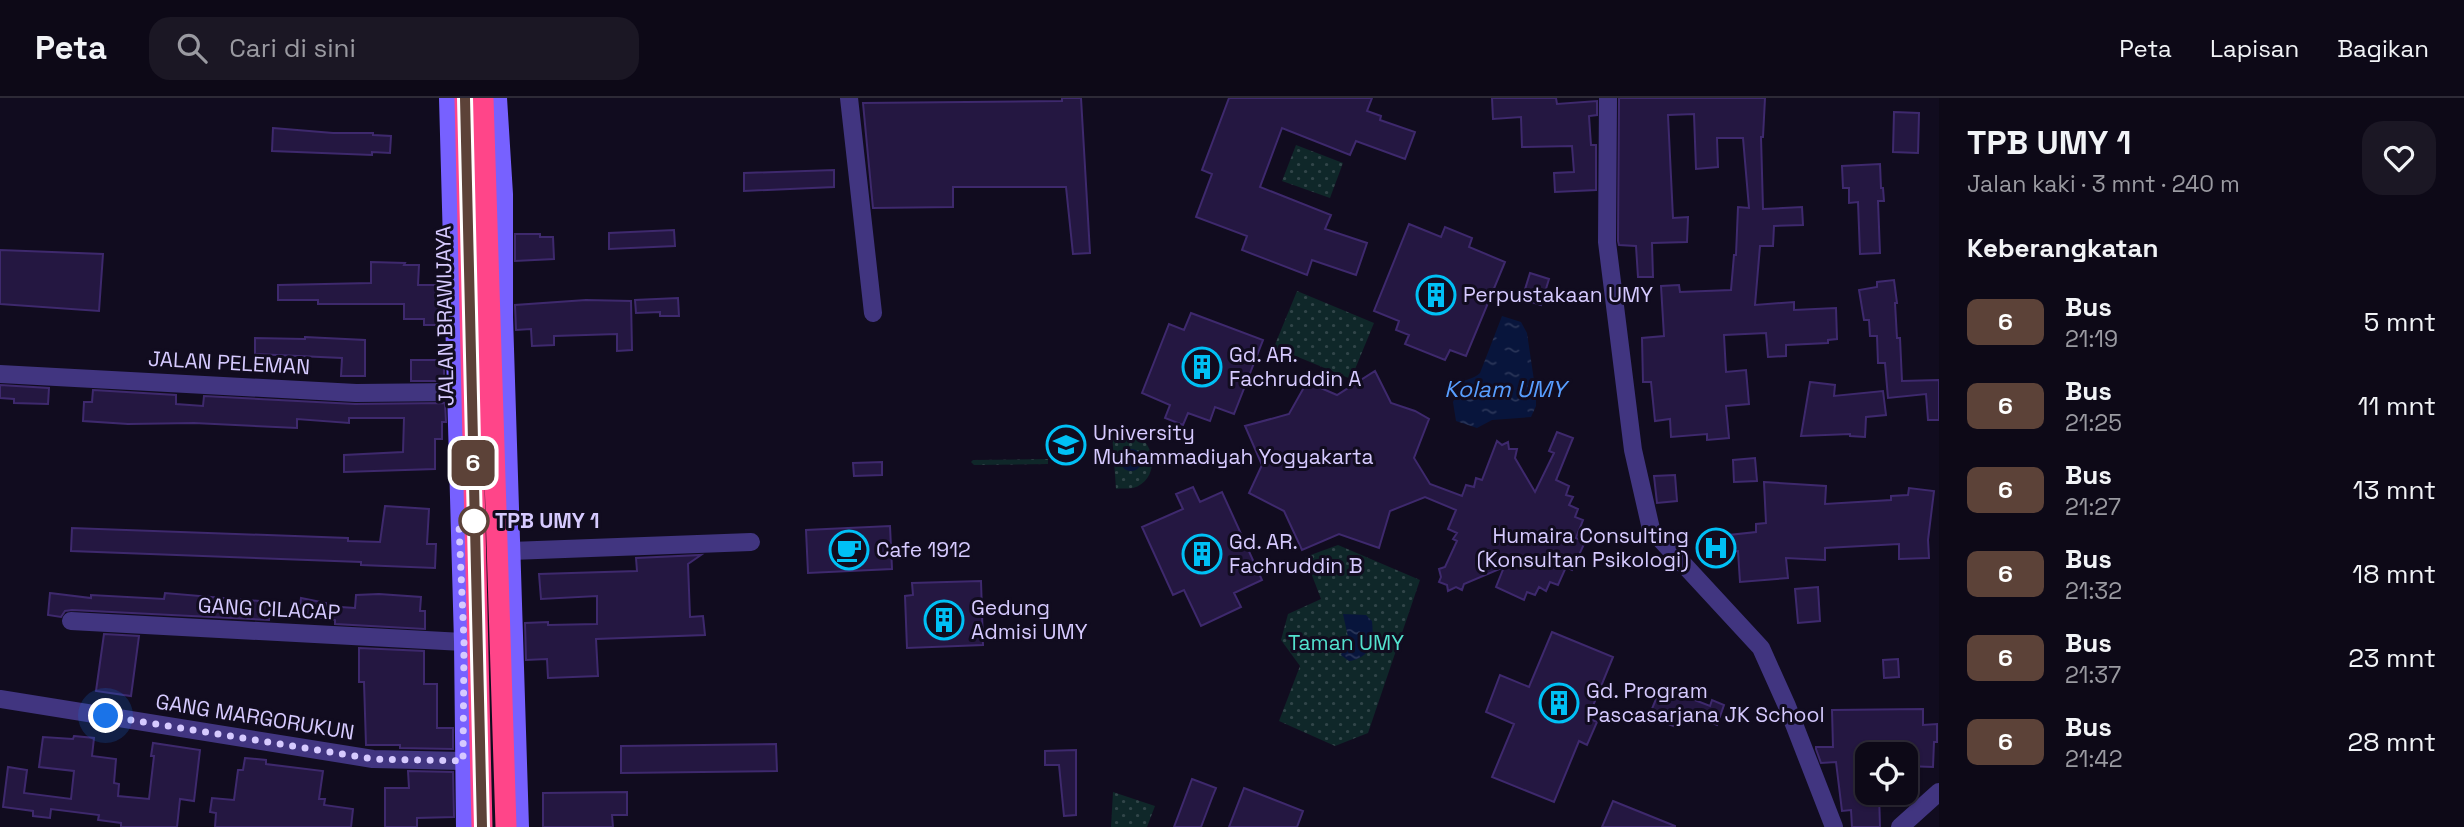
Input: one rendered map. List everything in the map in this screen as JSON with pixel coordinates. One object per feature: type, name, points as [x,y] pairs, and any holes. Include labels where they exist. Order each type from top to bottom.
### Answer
[{"type":"highway","name":"JALAN BRAWIJAYA","points":[[465,98],[482,827]]},
{"type":"highway","name":"JALAN BRAWIJAYA","points":[[483,98],[506,827]]},
{"type":"street","points":[[448,98],[464,642],[465,827]]},
{"type":"street","points":[[498,98],[503,194],[504,317],[520,827]]},
{"type":"street","points":[[849,98],[873,313]]},
{"type":"street","points":[[1608,98],[1607,242],[1633,450],[1651,529],[1761,648],[1787,706],[1834,827]]},
{"type":"street","name":"JALAN PELEMAN","points":[[0,374],[356,393],[457,392]]},
{"type":"street","points":[[511,551],[751,542]]},
{"type":"street","name":"GANG CILACAP","points":[[71,621],[464,642]]},
{"type":"street","name":"GANG MARGORUKUN","points":[[0,699],[373,759],[463,761]]},
{"type":"street","points":[[1900,827],[1939,792]]},
{"type":"green space","points":[[1296,145],[1343,163],[1330,198],[1282,181]]},
{"type":"green space","points":[[1297,291],[1374,323],[1351,379],[1274,347]]},
{"type":"green space","points":[[1131,432],[1149,448],[1151,468],[1149,475],[1140,485],[1116,489],[1112,433]]},
{"type":"green space","points":[[1048,459],[1048,464],[974,465],[971,462],[973,460]]},
{"type":"green space","name":"Taman UMY","points":[[1338,545],[1420,580],[1368,733],[1335,746],[1279,721],[1300,666],[1281,640],[1288,614],[1321,599],[1305,557]]},
{"type":"green space","points":[[1113,792],[1155,806],[1147,827],[1111,827]]},
{"type":"water","name":"Kolam UMY","points":[[1502,316],[1521,322],[1527,333],[1536,406],[1531,417],[1492,420],[1477,428],[1456,421],[1453,402],[1459,383],[1480,373]]},
{"type":"water","points":[[1131,449],[1139,452],[1142,460],[1139,468],[1131,471],[1123,468],[1120,460],[1123,452]]},
{"type":"water","points":[[1343,614],[1366,615],[1372,621],[1370,647],[1363,656],[1349,661],[1341,655],[1348,637]]},
{"type":"building","points":[[1062,98],[1081,98],[1090,253],[1073,254],[1066,187],[953,187],[953,207],[873,208],[863,103],[1062,101]]},
{"type":"building","points":[[1229,98],[1372,98],[1367,111],[1381,116],[1380,120],[1415,132],[1405,159],[1356,141],[1350,155],[1282,128],[1260,187],[1331,215],[1325,229],[1367,243],[1356,275],[1312,260],[1307,275],[1242,250],[1247,236],[1196,217],[1212,174],[1202,170]]},
{"type":"building","points":[[1492,98],[1556,98],[1557,104],[1597,101],[1597,115],[1589,116],[1591,145],[1596,145],[1596,190],[1555,192],[1554,173],[1574,172],[1572,146],[1522,147],[1521,117],[1493,119]]},
{"type":"building","points":[[1619,98],[1765,98],[1761,137],[1763,209],[1802,207],[1803,225],[1774,226],[1773,246],[1760,246],[1755,305],[1794,302],[1794,310],[1836,308],[1837,339],[1828,340],[1828,343],[1786,345],[1786,356],[1768,357],[1766,333],[1724,335],[1726,372],[1746,370],[1749,404],[1726,406],[1729,438],[1707,440],[1707,434],[1671,437],[1670,419],[1655,421],[1651,382],[1643,382],[1642,338],[1664,336],[1661,286],[1679,285],[1680,292],[1731,290],[1738,207],[1749,208],[1743,138],[1717,138],[1718,167],[1696,169],[1694,114],[1668,115],[1673,218],[1688,217],[1687,242],[1652,243],[1653,277],[1638,277],[1636,246],[1619,245],[1618,241]]},
{"type":"building","points":[[1894,112],[1919,113],[1918,153],[1893,152]]},
{"type":"building","points":[[273,128],[391,136],[390,153],[372,152],[372,155],[272,151]]},
{"type":"building","points":[[1880,164],[1884,201],[1878,201],[1880,253],[1860,254],[1858,202],[1849,203],[1849,188],[1843,188],[1842,166]]},
{"type":"building","points":[[834,170],[834,187],[744,191],[744,173]]},
{"type":"building","name":"Perpustakaan UMY","points":[[1409,224],[1441,237],[1445,227],[1472,238],[1469,247],[1505,262],[1466,356],[1450,350],[1445,360],[1405,344],[1409,335],[1396,330],[1399,321],[1374,311]]},
{"type":"building","points":[[674,230],[675,246],[609,249],[609,233]]},
{"type":"building","points":[[515,234],[553,237],[554,259],[515,261]]},
{"type":"building","points":[[0,250],[103,254],[99,311],[0,304]]},
{"type":"building","points":[[371,262],[419,265],[418,285],[440,285],[440,325],[424,325],[424,319],[404,319],[404,304],[318,304],[318,300],[278,300],[278,285],[371,283]]},
{"type":"building","points":[[1530,273],[1549,279],[1541,305],[1522,299]]},
{"type":"building","points":[[1894,280],[1902,381],[1939,380],[1939,420],[1928,420],[1926,394],[1888,398],[1885,363],[1878,363],[1877,336],[1870,336],[1869,320],[1864,320],[1859,290],[1877,287],[1877,282]]},
{"type":"building","points":[[678,298],[679,316],[660,316],[660,312],[636,313],[635,300]]},
{"type":"building","points":[[586,300],[631,301],[632,350],[617,351],[617,334],[554,336],[554,345],[532,346],[531,329],[516,330],[515,305]]},
{"type":"building","name":"Gd. AR. Fachruddin A","points":[[1191,313],[1263,340],[1234,414],[1215,407],[1210,421],[1188,413],[1183,425],[1165,418],[1170,405],[1142,393],[1169,324],[1184,330]]},
{"type":"building","points":[[255,338],[365,340],[365,376],[341,376],[342,358],[255,354]]},
{"type":"building","points":[[411,360],[444,360],[444,381],[411,381]]},
{"type":"building","points":[[1375,371],[1391,403],[1429,419],[1414,458],[1430,484],[1462,496],[1466,485],[1474,487],[1476,478],[1482,480],[1497,441],[1502,445],[1508,442],[1509,449],[1517,449],[1515,458],[1535,492],[1554,453],[1549,451],[1557,432],[1573,438],[1556,480],[1569,486],[1566,495],[1573,497],[1569,505],[1578,509],[1575,517],[1583,520],[1576,538],[1585,542],[1572,570],[1566,567],[1558,585],[1550,582],[1546,591],[1539,587],[1535,595],[1527,592],[1524,600],[1496,587],[1504,567],[1464,584],[1462,590],[1456,587],[1448,591],[1447,585],[1439,582],[1439,569],[1445,567],[1457,541],[1453,539],[1457,533],[1448,529],[1456,510],[1425,497],[1390,511],[1379,548],[1339,534],[1302,550],[1284,511],[1249,493],[1262,465],[1245,426],[1289,414],[1307,382],[1337,395]]},
{"type":"building","points":[[1810,382],[1835,385],[1834,396],[1883,391],[1886,415],[1866,417],[1865,437],[1850,434],[1801,436]]},
{"type":"building","points":[[0,385],[49,388],[48,404],[14,403],[14,399],[0,398]]},
{"type":"building","points":[[93,390],[176,395],[176,404],[203,406],[204,396],[355,404],[445,403],[446,422],[442,422],[442,439],[435,439],[435,469],[344,472],[344,455],[403,452],[404,418],[349,418],[349,423],[297,419],[297,428],[83,421],[84,402],[92,402]]},
{"type":"building","points":[[1755,458],[1757,481],[1734,482],[1733,460]]},
{"type":"building","points":[[882,462],[882,475],[854,476],[853,463]]},
{"type":"building","points":[[1675,475],[1677,501],[1657,503],[1654,476]]},
{"type":"building","points":[[1764,482],[1826,486],[1825,504],[1891,500],[1891,496],[1908,495],[1909,488],[1934,491],[1928,540],[1929,558],[1899,559],[1899,544],[1825,548],[1825,560],[1786,558],[1788,578],[1740,582],[1738,551],[1703,554],[1701,538],[1756,532],[1756,524],[1766,523]]},
{"type":"building","name":"Gd. AR. Fachruddin B","points":[[1193,487],[1200,502],[1222,492],[1262,580],[1234,593],[1241,607],[1201,626],[1184,590],[1173,595],[1142,527],[1183,509],[1176,494]]},
{"type":"building","points":[[385,506],[429,509],[427,544],[436,544],[435,568],[361,565],[361,562],[71,551],[72,528],[348,538],[348,541],[380,542]]},
{"type":"building","name":"Cafe 1912","points":[[890,526],[892,569],[808,573],[806,530]]},
{"type":"building","points":[[701,555],[688,564],[690,617],[703,616],[705,635],[596,639],[598,676],[548,678],[547,659],[526,660],[525,623],[597,624],[597,596],[541,599],[539,574],[637,571],[636,558]]},
{"type":"building","name":"Gedung Admisi UMY","points":[[981,581],[983,645],[907,648],[905,596],[913,595],[912,583]]},
{"type":"building","points":[[1818,587],[1820,621],[1798,623],[1795,589]]},
{"type":"building","points":[[50,593],[91,598],[91,595],[164,599],[165,593],[271,602],[269,620],[72,610],[65,611],[61,617],[48,615]]},
{"type":"building","points":[[356,595],[421,597],[420,611],[425,611],[425,629],[335,624],[335,620],[299,614],[301,598],[326,603],[326,606],[355,608]]},
{"type":"building","name":"Gd. Program Pascasarjana JK School","points":[[1552,632],[1613,657],[1588,718],[1597,722],[1587,745],[1579,741],[1554,802],[1492,777],[1514,724],[1486,712],[1500,675],[1529,687]]},
{"type":"building","points":[[104,634],[139,636],[131,696],[96,691]]},
{"type":"building","points":[[359,648],[424,651],[424,684],[437,684],[437,728],[453,728],[453,749],[366,745],[364,682],[359,682]]},
{"type":"building","points":[[1898,659],[1899,677],[1884,678],[1883,660]]},
{"type":"building","points":[[1661,687],[1710,706],[1712,700],[1724,705],[1717,725],[1685,712],[1678,728],[1649,716]]},
{"type":"building","points":[[1923,709],[1923,725],[1937,724],[1933,767],[1918,766],[1918,742],[1855,742],[1855,805],[1879,805],[1880,827],[1852,827],[1851,810],[1842,811],[1836,762],[1821,763],[1816,747],[1833,747],[1832,710]]},
{"type":"building","points":[[74,736],[94,738],[92,756],[116,759],[114,783],[119,784],[118,796],[149,799],[153,743],[200,750],[194,801],[180,799],[177,827],[121,827],[121,823],[98,820],[99,815],[51,809],[50,818],[33,816],[33,811],[3,807],[8,767],[27,770],[24,793],[71,799],[74,771],[39,767],[43,737],[73,739]]},
{"type":"building","points":[[776,744],[777,771],[621,773],[621,746]]},
{"type":"building","points":[[1076,750],[1076,815],[1064,816],[1059,765],[1045,765],[1045,751]]},
{"type":"building","points":[[245,758],[266,760],[266,764],[323,771],[319,799],[325,799],[324,805],[353,809],[351,827],[215,827],[216,813],[210,812],[212,798],[234,800],[238,770],[243,770]]},
{"type":"building","points":[[408,771],[453,772],[454,817],[417,818],[417,827],[385,827],[385,788],[409,788]]},
{"type":"building","points":[[1192,779],[1216,788],[1201,827],[1174,827]]},
{"type":"building","points":[[1244,788],[1303,811],[1297,827],[1229,827]]},
{"type":"building","points":[[627,792],[627,815],[612,815],[613,827],[543,827],[543,793]]},
{"type":"building","points":[[1613,801],[1675,826],[1675,827],[1602,827]]},
{"type":"bus line","name":"6","points":[[465,98],[482,827]]},
{"type":"place","name":"Perpustakaan UMY","points":[[1436,295]]},
{"type":"place","name":"Gd. AR. Fachruddin A","points":[[1202,367]]},
{"type":"place","name":"University Muhammadiyah Yogyakarta","points":[[1066,445]]},
{"type":"place","name":"TPB UMY 1","points":[[474,521]]},
{"type":"place","name":"Humaira Consulting (Konsultan Psikologi)","points":[[1716,548]]},
{"type":"place","name":"Cafe 1912","points":[[849,550]]},
{"type":"place","name":"Gd. AR. Fachruddin B","points":[[1202,554]]},
{"type":"place","name":"Gedung Admisi UMY","points":[[944,620]]},
{"type":"place","name":"Gd. Program Pascasarjana JK School","points":[[1559,703]]},
{"type":"route","points":[[106,716],[373,759],[463,761],[464,642],[459,526],[474,521]]}]
